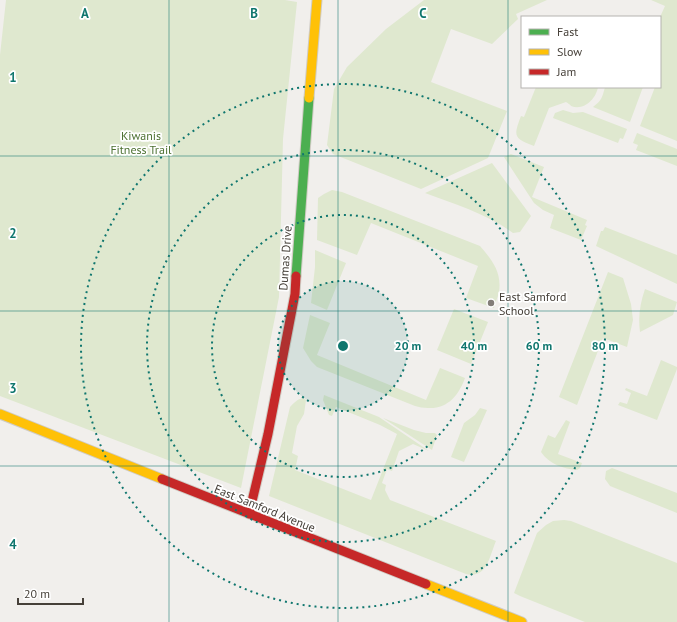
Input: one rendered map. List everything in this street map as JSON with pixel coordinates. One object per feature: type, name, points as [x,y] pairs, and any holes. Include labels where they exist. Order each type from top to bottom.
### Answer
[{"type":"street","name":"Dumas Drive","points":[[249,514],[268,434],[295,294],[317,0]]},
{"type":"street","name":"East Samford Avenue","points":[[0,414],[522,622]]},
{"type":"green space","name":"Kiwanis Fitness Trail","points":[[6,0],[285,0],[297,2],[283,139],[279,297],[241,488],[0,396],[0,55]]},
{"type":"green space","points":[[424,0],[547,0],[516,14],[518,19],[492,44],[451,29],[431,82],[507,111],[488,158],[421,189],[333,154],[327,145],[334,89],[347,67],[386,29]]},
{"type":"green space","points":[[651,0],[677,0],[677,141],[640,126],[655,88],[661,88],[660,16],[665,6]]},
{"type":"green space","points":[[536,88],[598,88],[592,100],[585,105],[576,107],[571,106],[566,102],[549,108],[534,146],[522,141],[517,136],[517,128],[521,116],[524,117]]},
{"type":"green space","points":[[605,88],[643,88],[630,122],[593,107],[603,94]]},
{"type":"green space","points":[[563,110],[573,113],[583,112],[627,129],[623,139],[620,138],[618,143],[553,118],[555,113]]},
{"type":"green space","points":[[637,133],[677,149],[677,166],[636,150],[638,145],[633,143]]},
{"type":"green space","points":[[511,154],[544,167],[532,197],[587,220],[585,225],[587,226],[581,240],[550,228],[554,215],[543,210],[534,203],[504,157]]},
{"type":"green space","points":[[492,163],[531,216],[520,232],[513,233],[482,215],[425,193]]},
{"type":"green space","points":[[332,190],[342,192],[480,246],[492,261],[499,278],[499,292],[494,308],[466,298],[478,266],[371,223],[357,255],[317,240],[318,198]]},
{"type":"green space","points":[[605,227],[677,255],[677,284],[596,246],[601,231],[603,231]]},
{"type":"green space","points":[[315,250],[346,263],[327,310],[311,303],[315,267]]},
{"type":"green space","points":[[608,272],[623,278],[631,304],[633,320],[627,347],[603,338],[577,405],[559,397]]},
{"type":"green space","points":[[645,289],[677,302],[673,315],[640,332],[640,310]]},
{"type":"green space","points":[[454,309],[488,322],[471,364],[437,350]]},
{"type":"green space","points":[[310,315],[330,323],[317,355],[426,400],[440,368],[465,378],[463,384],[452,400],[447,403],[435,408],[423,408],[317,367],[311,361],[303,348]]},
{"type":"green space","points":[[661,360],[677,367],[677,369],[657,420],[618,405],[620,402],[627,404],[631,393],[625,390],[626,388],[647,396]]},
{"type":"green space","points":[[324,395],[379,417],[429,451],[413,444],[399,451],[392,471],[387,469],[382,483],[386,485],[385,490],[390,500],[496,541],[485,568],[482,571],[471,575],[466,574],[269,496],[290,407],[297,400],[303,398],[306,400],[304,414],[297,426],[292,453],[298,456],[295,470],[371,500],[397,434],[380,425],[336,407],[332,416],[329,415],[323,400]]},
{"type":"green space","points":[[480,408],[487,410],[464,462],[451,457],[464,423],[475,415]]},
{"type":"green space","points":[[383,418],[414,430],[426,433],[435,433],[437,435],[432,450]]},
{"type":"green space","points":[[566,420],[570,422],[558,454],[582,463],[580,468],[577,470],[552,463],[541,452],[548,435],[555,438]]},
{"type":"green space","points":[[612,468],[677,493],[677,513],[610,486],[605,479],[606,471]]},
{"type":"green space","points":[[553,521],[571,521],[677,563],[677,622],[585,622],[514,593],[537,533]]},
{"type":"traffic: fast","points":[[296,276],[309,98]]},
{"type":"traffic: slow","points":[[309,98],[317,0]]},
{"type":"traffic: slow","points":[[0,414],[162,479]]},
{"type":"traffic: slow","points":[[426,584],[522,622]]},
{"type":"traffic: jam","points":[[249,514],[268,434],[295,294],[296,276]]},
{"type":"traffic: jam","points":[[162,479],[426,584]]},
{"type":"place","name":"East Samford School","points":[[491,303]]}]
